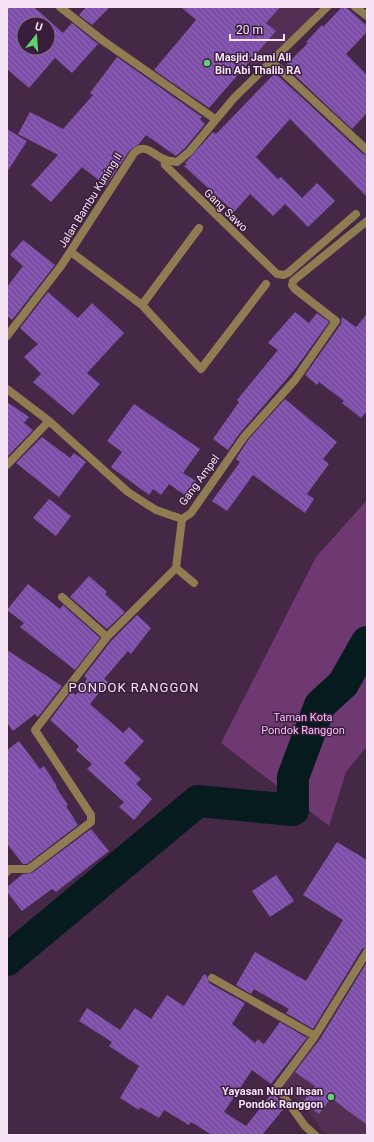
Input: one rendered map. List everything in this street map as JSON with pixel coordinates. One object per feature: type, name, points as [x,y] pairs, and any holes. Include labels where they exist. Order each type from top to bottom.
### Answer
[{"type":"street","points":[[60,7],[102,40],[215,119]]},
{"type":"street","points":[[164,160],[177,162],[189,152],[215,119],[271,61],[327,7]]},
{"type":"street","points":[[355,7],[367,16]]},
{"type":"street","points":[[271,61],[367,150]]},
{"type":"street","name":"Jalan Bambu Kuning II","points":[[7,336],[71,252],[129,159],[138,149],[145,148],[164,160]]},
{"type":"street","name":"Gang Sawo","points":[[164,160],[165,165],[277,274],[284,275],[288,273],[356,214]]},
{"type":"street","name":"Gang Ampel","points":[[49,421],[128,492],[156,510],[182,519],[191,513],[244,437],[295,380],[336,321],[301,295],[292,283],[307,269],[367,221]]},
{"type":"street","points":[[142,305],[199,228]]},
{"type":"street","points":[[71,252],[142,305],[201,369],[266,284]]},
{"type":"street","points":[[7,389],[49,421],[7,465]]},
{"type":"street","points":[[7,872],[10,869],[29,868],[91,822],[91,815],[35,730],[107,637],[176,568],[182,519]]},
{"type":"street","points":[[176,568],[194,583]]},
{"type":"street","points":[[62,598],[107,637]]},
{"type":"street","points":[[315,1135],[305,1126],[277,1087],[315,1036],[367,952]]},
{"type":"street","points":[[212,978],[315,1036]]},
{"type":"shaded area","points":[[182,7],[314,7],[320,13],[256,70]]},
{"type":"shaded area","name":"Yayasan Nurul Ihsan Pondok Ranggon","points":[[315,1043],[367,1081],[367,1135],[329,1135],[321,1129],[307,1109],[282,1085]]},
{"type":"green space","name":"Taman Kota Pondok Ranggon","points":[[367,500],[367,746],[346,772],[329,826],[221,743],[316,557]]},
{"type":"building","points":[[7,7],[34,7],[44,16],[16,16],[16,56],[56,56],[56,27],[63,33],[72,23],[98,44],[72,73],[55,58],[29,88],[7,69]]},
{"type":"building","points":[[86,7],[110,7],[92,25],[79,15]]},
{"type":"building","points":[[181,7],[280,7],[266,23],[276,31],[209,108],[154,70],[196,20]]},
{"type":"building","points":[[342,7],[346,7],[367,26],[367,32],[346,54],[367,75],[367,113],[352,129],[285,66],[308,43],[306,42],[322,25],[323,27]]},
{"type":"building","points":[[117,57],[202,117],[200,119],[205,124],[185,148],[176,156],[146,135],[139,144],[130,150],[106,186],[82,167],[51,202],[31,185],[58,155],[18,134],[30,112],[63,129],[93,95],[90,93]]},
{"type":"building","points":[[275,73],[363,154],[367,155],[367,197],[290,119],[256,157],[278,179],[281,177],[302,198],[317,183],[335,201],[308,227],[285,204],[273,216],[250,194],[234,212],[184,166],[213,132],[216,134]]},
{"type":"building","points":[[7,129],[27,141],[7,172]]},
{"type":"building","points":[[23,240],[55,265],[12,320],[7,316],[7,287],[23,266],[10,255]]},
{"type":"building","points":[[48,292],[78,318],[92,303],[124,333],[87,373],[100,384],[73,415],[33,382],[41,374],[24,357],[38,344],[20,328]]},
{"type":"building","points":[[295,312],[309,323],[317,313],[329,322],[296,368],[240,433],[228,450],[213,439],[239,402],[237,400],[278,350],[268,343]]},
{"type":"building","points":[[367,314],[367,411],[361,418],[342,403],[344,401],[319,382],[317,385],[305,375],[341,324],[342,317],[356,327]]},
{"type":"building","points":[[285,399],[337,442],[323,459],[329,464],[307,494],[314,499],[305,513],[253,475],[227,511],[212,501],[240,462],[236,459],[248,440]]},
{"type":"building","points":[[7,402],[29,417],[24,423],[33,430],[7,457]]},
{"type":"building","points":[[134,404],[200,449],[183,473],[196,481],[186,496],[169,484],[161,495],[153,489],[149,495],[111,467],[122,452],[107,441]]},
{"type":"building","points":[[42,437],[70,458],[74,453],[86,462],[59,497],[16,463]]},
{"type":"building","points":[[49,499],[71,516],[56,536],[33,518]]},
{"type":"building","points":[[89,576],[107,592],[105,594],[125,612],[107,629],[70,597]]},
{"type":"building","points":[[28,584],[60,609],[63,605],[100,638],[75,670],[20,627],[24,623],[7,610]]},
{"type":"building","points":[[137,615],[151,628],[131,654],[128,651],[104,679],[108,682],[90,704],[123,733],[129,727],[144,741],[124,763],[141,779],[136,784],[152,799],[134,820],[119,807],[124,802],[87,769],[92,764],[76,750],[79,746],[50,720],[71,692],[76,695],[87,679],[84,676],[111,641]]},
{"type":"building","points":[[7,650],[62,686],[38,717],[35,714],[13,731],[7,723]]},
{"type":"building","points":[[19,741],[40,769],[44,766],[68,805],[66,806],[78,825],[27,864],[23,864],[7,844],[7,750]]},
{"type":"building","points":[[91,829],[109,851],[56,892],[52,889],[22,911],[7,892],[7,887],[23,874],[32,873]]},
{"type":"building","points":[[337,842],[367,860],[367,947],[362,949],[313,1029],[286,1013],[289,1009],[254,989],[251,994],[236,985],[255,952],[306,981],[343,920],[303,895]]},
{"type":"building","points":[[276,875],[294,901],[270,917],[252,891]]},
{"type":"building","points":[[367,962],[367,1125],[331,1098],[319,1114],[303,1102],[315,1086],[295,1072],[320,1039]]},
{"type":"building","points":[[204,974],[207,976],[209,983],[245,1003],[232,1024],[255,1043],[258,1039],[264,1044],[280,1022],[307,1038],[271,1084],[252,1070],[224,1112],[246,1126],[273,1092],[285,1107],[262,1135],[212,1135],[191,1122],[189,1125],[164,1110],[159,1118],[140,1107],[139,1110],[120,1098],[139,1066],[109,1046],[112,1042],[79,1021],[87,1008],[120,1030],[135,1008],[151,1019],[167,995],[184,1006]]},
{"type":"waterway","points":[[7,960],[198,801],[293,810],[293,777],[320,705],[343,684],[367,642]]},
{"type":"place","name":"Masjid Jami Ali Bin Abi Thalib RA","points":[[207,63]]},
{"type":"place","name":"Yayasan Nurul Ihsan Pondok Ranggon","points":[[331,1097]]},
{"type":"district","name":"PONDOK RANGGON","points":[[134,687]]}]
